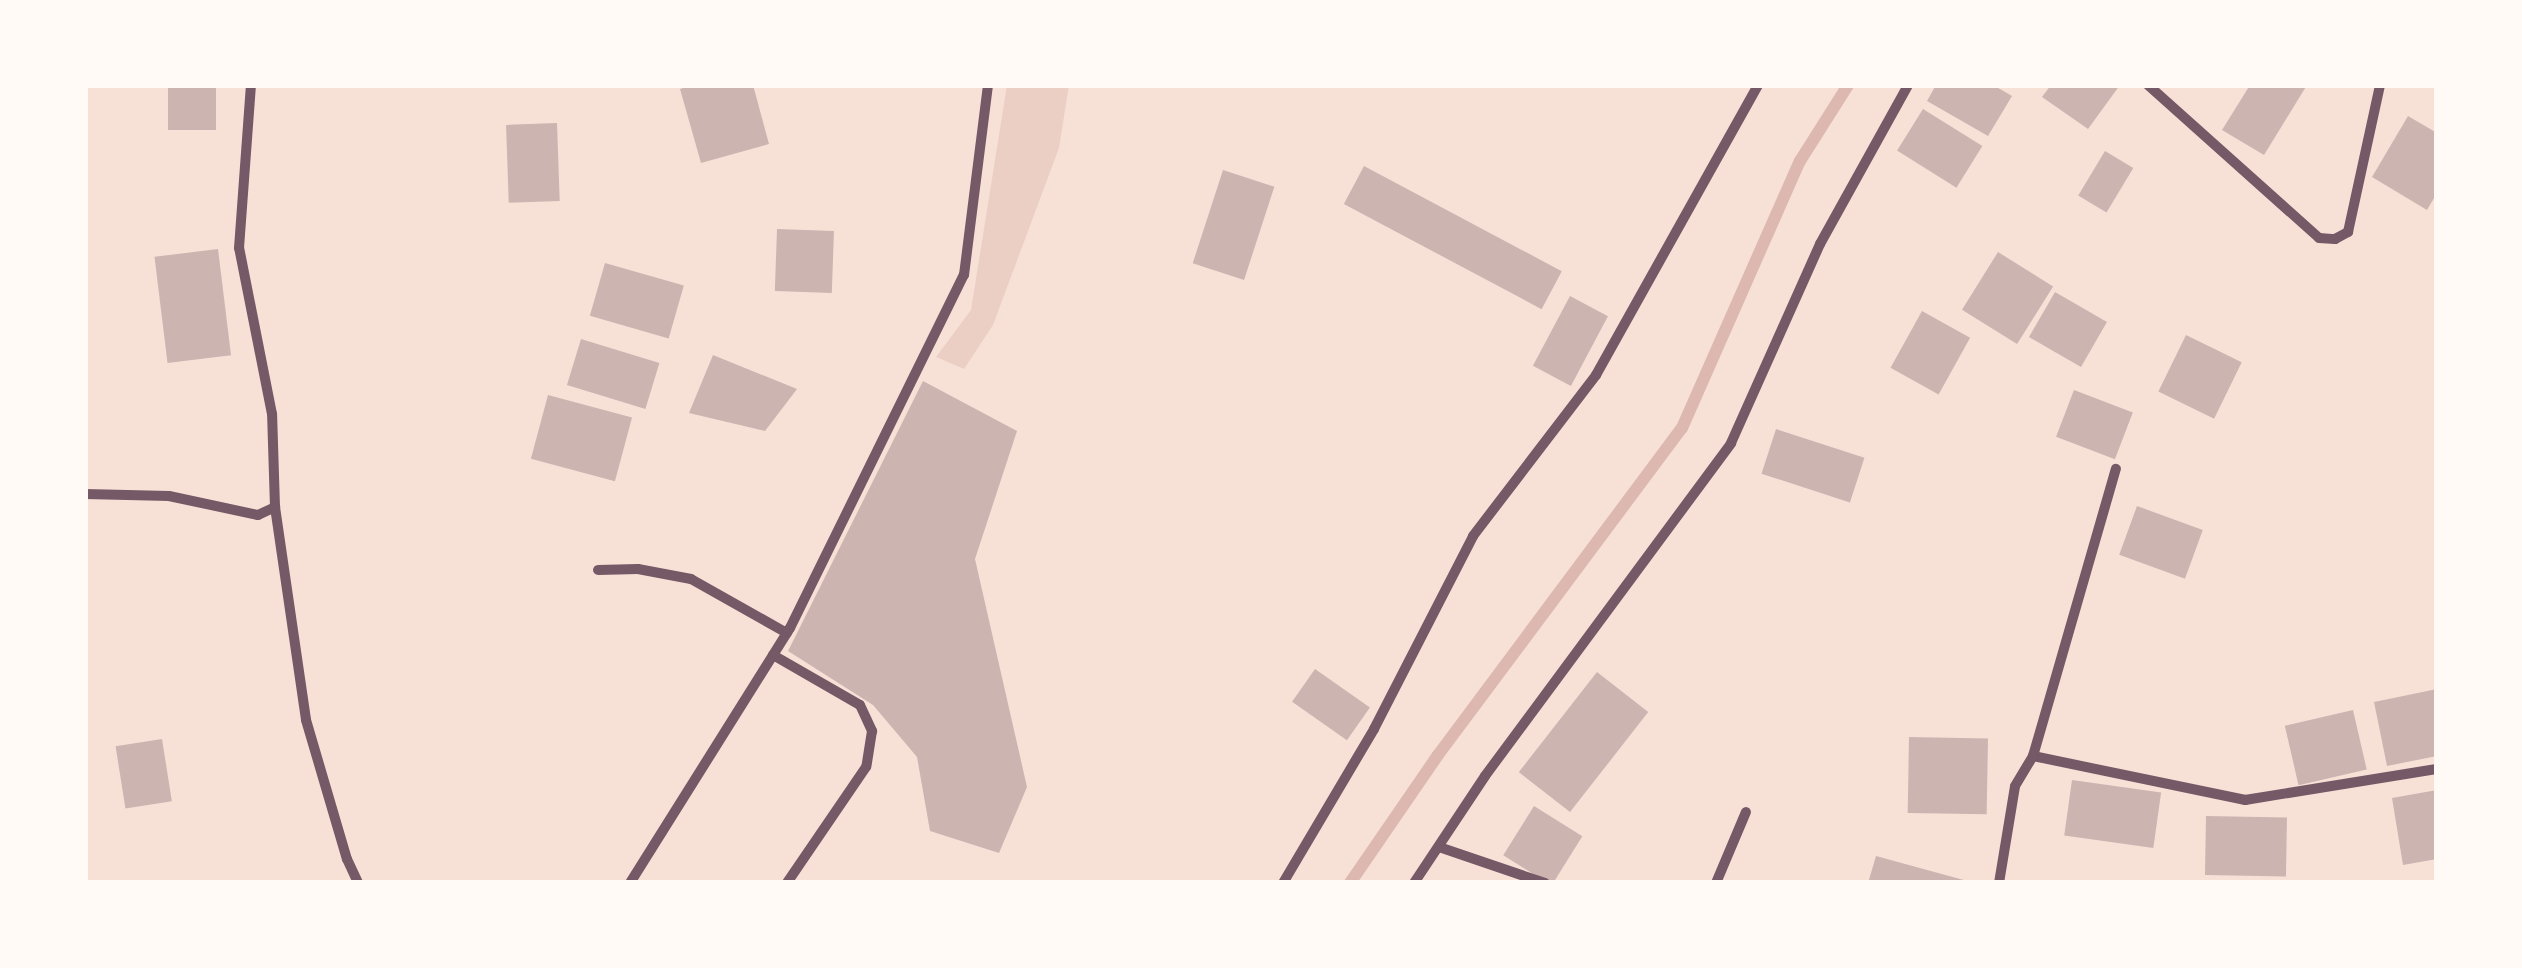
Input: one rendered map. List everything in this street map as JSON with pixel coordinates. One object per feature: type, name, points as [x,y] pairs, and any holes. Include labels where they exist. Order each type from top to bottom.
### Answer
[{"type":"street","points":[[251,85],[239,248],[272,414],[275,507],[306,720],[347,860],[358,883]]},
{"type":"street","points":[[630,883],[787,633],[964,275],[988,85]]},
{"type":"street","points":[[1283,883],[1374,729],[1473,536],[1596,375],[1758,85]]},
{"type":"street","points":[[1414,883],[1485,776],[1731,443],[1820,244],[1908,85]]},
{"type":"street","points":[[2148,85],[2319,238],[2335,239],[2348,232],[2380,85]]},
{"type":"street","points":[[1998,883],[2015,786],[2033,756],[2116,469]]},
{"type":"street","points":[[85,494],[170,496],[258,516],[275,507]]},
{"type":"street","points":[[598,570],[638,568],[692,579],[787,633]]},
{"type":"street","points":[[773,655],[860,705],[872,731],[866,767],[787,883]]},
{"type":"street","points":[[2033,756],[2245,800],[2437,770]]},
{"type":"street","points":[[1716,883],[1746,812]]},
{"type":"street","points":[[1439,846],[1545,883]]},
{"type":"shaded area","points":[[1007,85],[1069,85],[1059,148],[993,325],[964,369],[936,357],[971,310]]},
{"type":"building","points":[[168,85],[216,85],[216,130],[168,130]]},
{"type":"building","points":[[693,85],[753,85],[769,144],[701,163],[680,89]]},
{"type":"building","points":[[1936,85],[1993,85],[2012,96],[1988,136],[1927,101]]},
{"type":"building","points":[[2051,85],[2120,85],[2088,129],[2042,97]]},
{"type":"building","points":[[2250,85],[2307,85],[2264,155],[2222,130]]},
{"type":"building","points":[[1923,109],[1982,146],[1956,188],[1897,151]]},
{"type":"building","points":[[2408,116],[2437,133],[2437,193],[2427,210],[2372,177]]},
{"type":"building","points":[[557,123],[560,201],[509,203],[506,125]]},
{"type":"building","points":[[2105,151],[2133,168],[2107,213],[2078,196]]},
{"type":"building","points":[[1364,166],[1562,271],[1542,309],[1344,204]]},
{"type":"building","points":[[1223,170],[1274,187],[1244,280],[1193,263]]},
{"type":"building","points":[[777,229],[834,231],[832,293],[775,291]]},
{"type":"building","points":[[218,249],[231,355],[168,363],[154,257]]},
{"type":"building","points":[[1998,252],[2053,286],[2017,344],[1962,310]]},
{"type":"building","points":[[605,263],[684,286],[669,338],[590,316]]},
{"type":"building","points":[[2055,292],[2107,322],[2081,367],[2029,337]]},
{"type":"building","points":[[1570,296],[1608,316],[1571,386],[1533,366]]},
{"type":"building","points":[[1922,311],[1970,338],[1939,395],[1890,368]]},
{"type":"building","points":[[2186,335],[2242,362],[2214,419],[2158,392]]},
{"type":"building","points":[[581,339],[659,363],[645,409],[567,385]]},
{"type":"building","points":[[713,355],[797,389],[765,431],[689,413]]},
{"type":"building","points":[[923,381],[1017,431],[975,559],[1027,787],[999,853],[930,831],[917,757],[873,705],[788,651]]},
{"type":"building","points":[[2074,390],[2133,413],[2115,459],[2056,437]]},
{"type":"building","points":[[548,395],[632,418],[615,481],[531,459]]},
{"type":"building","points":[[1776,429],[1864,458],[1850,502],[1761,474]]},
{"type":"building","points":[[2137,506],[2203,530],[2185,579],[2119,555]]},
{"type":"building","points":[[1315,669],[1370,707],[1347,740],[1292,702]]},
{"type":"building","points":[[1597,672],[1648,712],[1570,812],[1519,772]]},
{"type":"building","points":[[2437,689],[2437,756],[2387,766],[2374,702]]},
{"type":"building","points":[[2353,710],[2367,769],[2299,785],[2285,726]]},
{"type":"building","points":[[1909,737],[1988,738],[1987,814],[1908,813]]},
{"type":"building","points":[[162,739],[172,801],[125,809],[116,746]]},
{"type":"building","points":[[2072,780],[2161,793],[2153,848],[2064,835]]},
{"type":"building","points":[[2437,790],[2437,859],[2403,865],[2392,798]]},
{"type":"building","points":[[1534,806],[1582,836],[1553,883],[1503,855]]},
{"type":"building","points":[[2206,816],[2287,817],[2286,876],[2205,875]]},
{"type":"building","points":[[1876,856],[1971,882],[1971,883],[1868,883]]},
{"type":"waterway","points":[[1350,883],[1438,755],[1682,428],[1800,161],[1848,85]]}]
